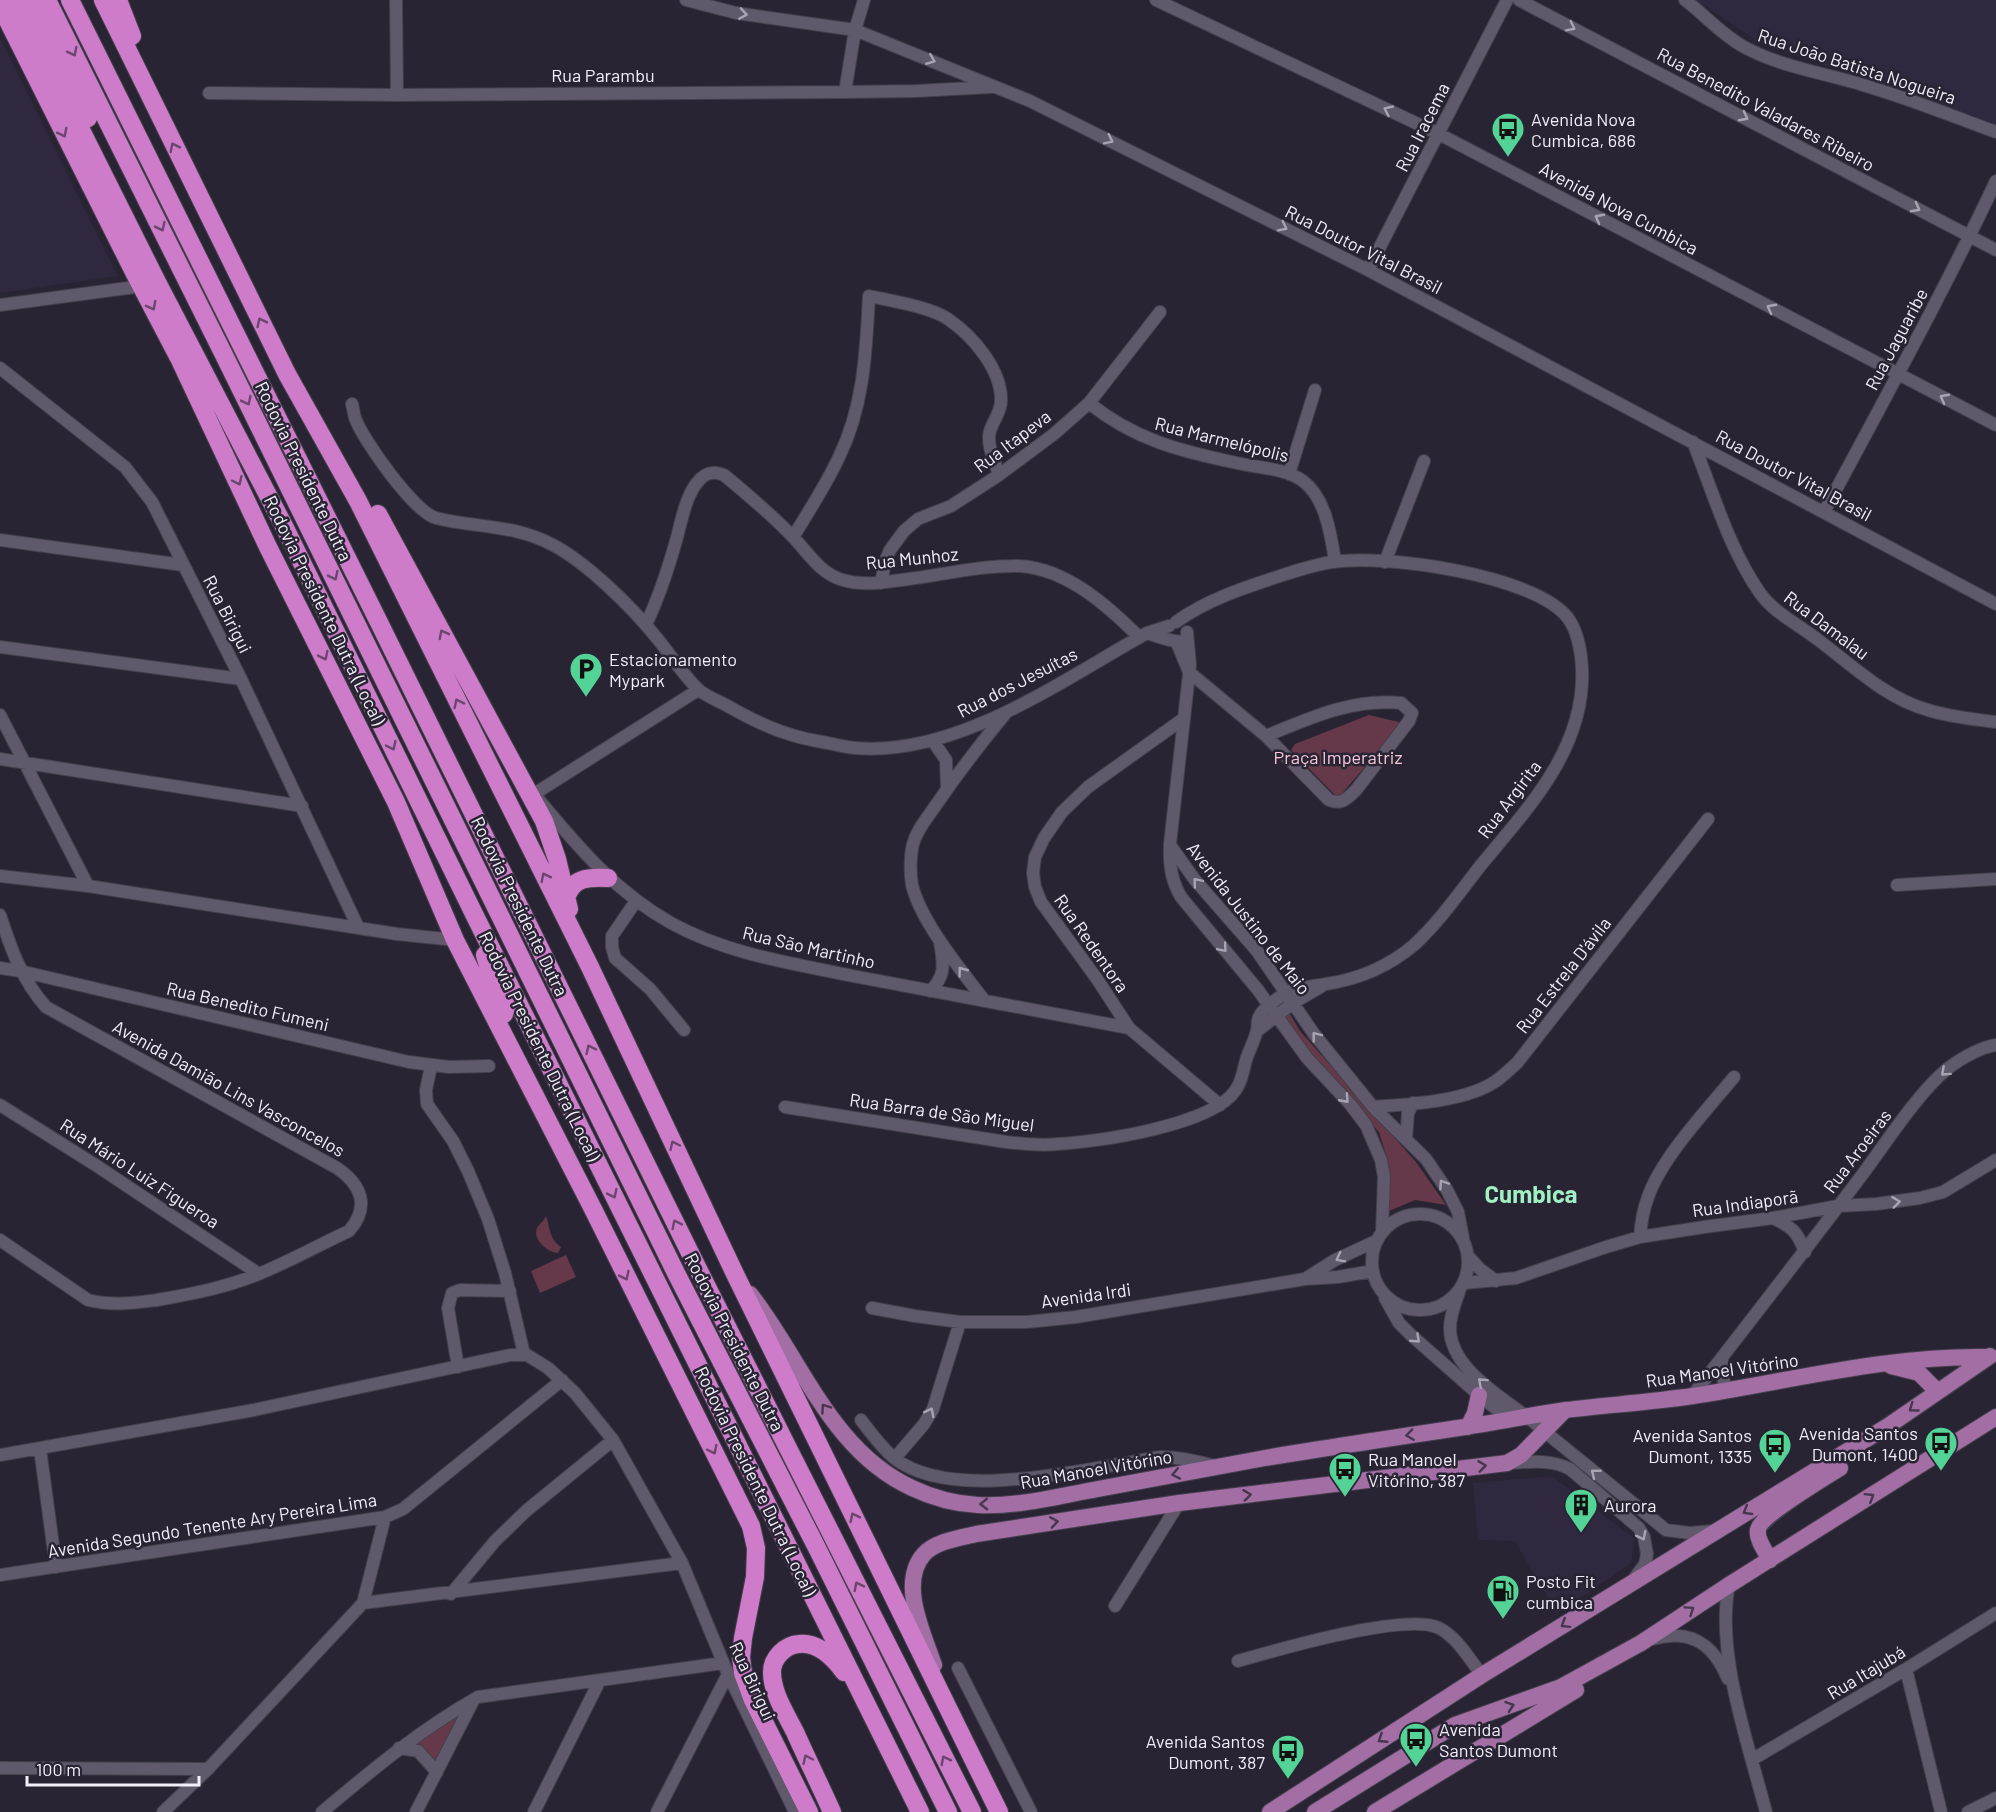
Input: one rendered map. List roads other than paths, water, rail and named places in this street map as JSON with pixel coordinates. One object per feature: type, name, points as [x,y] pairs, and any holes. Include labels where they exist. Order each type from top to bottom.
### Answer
[{"type":"highway","points":[[16,0],[157,282]]},
{"type":"highway","points":[[32,0],[148,242],[157,282]]},
{"type":"highway","name":"Rodovia Presidente Dutra","points":[[47,0],[676,1273],[817,1548],[948,1812]]},
{"type":"highway","name":"Rodovia Presidente Dutra","points":[[70,0],[193,244],[285,435],[697,1266],[972,1812]]},
{"type":"highway","name":"Rodovia Presidente Dutra","points":[[103,0],[287,374],[358,501],[590,967],[735,1274],[999,1812]]},
{"type":"highway","points":[[118,0],[156,96],[156,111]]},
{"type":"highway","points":[[0,5],[179,358],[268,547],[396,802],[455,940],[751,1526],[756,1548],[755,1577],[743,1638],[741,1657],[743,1673],[753,1700],[809,1812]]},
{"type":"highway","name":"Rodovia Presidente Dutra (Local)","points":[[157,282],[285,528],[920,1812]]},
{"type":"highway","points":[[287,374],[306,388],[532,795],[557,859],[566,899],[590,967]]},
{"type":"highway","points":[[566,899],[568,889],[575,883],[584,879],[608,878]]},
{"type":"highway","points":[[475,916],[497,997],[552,1130]]},
{"type":"highway","points":[[832,1812],[776,1693],[772,1671],[775,1661],[790,1646],[811,1645],[831,1657],[864,1698]]},
{"type":"main road","name":"Rua Manoel Vitórino","points":[[735,1274],[766,1314],[823,1406],[866,1459],[889,1476],[915,1489],[945,1500],[977,1505],[1009,1504],[1053,1498],[1382,1438],[1468,1427],[1565,1410],[1692,1396],[1921,1358],[1992,1354]]},
{"type":"main road","points":[[1270,1812],[1482,1675],[1888,1426],[1992,1354]]},
{"type":"main road","name":"Rua Manoel Vitórino","points":[[1885,1364],[1919,1373],[1937,1391]]},
{"type":"main road","points":[[1468,1427],[1475,1413],[1479,1395]]},
{"type":"main road","points":[[954,1720],[914,1608],[912,1589],[917,1568],[924,1554],[950,1540],[1179,1503],[1507,1463],[1521,1455],[1565,1410]]},
{"type":"main road","points":[[1315,1812],[1455,1725],[1561,1687],[1641,1643],[1996,1417]]},
{"type":"main road","points":[[1770,1560],[1757,1531],[1761,1523],[1844,1465],[1888,1426]]},
{"type":"main road","points":[[1375,1812],[1582,1686],[1598,1667]]},
{"type":"street","points":[[396,0],[397,94]]},
{"type":"street","name":"Rua Doutor Vital Brasil","points":[[686,0],[736,13],[855,30],[996,86],[1368,270],[1996,604]]},
{"type":"street","points":[[845,92],[855,30],[864,0]]},
{"type":"street","name":"Avenida Nova Cumbica","points":[[1156,0],[1439,134],[1996,425]]},
{"type":"street","name":"Rua Iracema","points":[[1368,270],[1508,0]]},
{"type":"street","name":"Rua Benedito Valadares Ribeiro","points":[[1519,0],[1996,250]]},
{"type":"street","name":"Rua João Batista Nogueira","points":[[1685,0],[1727,35],[1761,55],[1881,90],[1996,132]]},
{"type":"street","name":"Rua Parambu","points":[[209,93],[845,92],[916,91],[996,86]]},
{"type":"street","name":"Rua Jaguaribe","points":[[1824,512],[1970,236],[1996,181]]},
{"type":"street","points":[[0,305],[135,287]]},
{"type":"street","points":[[793,537],[840,456],[855,415],[864,375],[869,296],[902,303],[948,319],[964,333],[992,365],[1001,407],[989,440],[999,475]]},
{"type":"street","name":"Rua Itapeva","points":[[881,583],[890,550],[909,526],[918,519],[951,506],[999,475],[1054,434],[1089,403],[1160,312]]},
{"type":"street","name":"Rua Birigui","points":[[0,368],[124,467],[152,502],[241,680],[358,927]]},
{"type":"street","points":[[1289,474],[1315,390]]},
{"type":"street","name":"Rua Marmelópolis","points":[[1089,403],[1110,420],[1146,439],[1235,463],[1289,474],[1305,482],[1322,509],[1335,561]]},
{"type":"street","name":"Rua dos Jesuítas","points":[[352,404],[356,419],[369,445],[418,507],[433,517],[498,526],[530,534],[554,545],[590,571],[646,624],[698,690],[778,732],[856,748],[933,741],[1007,711],[1143,635]]},
{"type":"street","name":"Rua Damalau","points":[[1693,442],[1733,543],[1753,582],[1772,607],[1864,676],[1905,700],[1926,710],[1996,722]]},
{"type":"street","points":[[1385,562],[1424,461]]},
{"type":"street","name":"Rua Munhoz","points":[[646,624],[670,562],[694,486],[707,473],[715,472],[724,475],[793,537],[817,564],[842,580],[881,583],[995,566],[1022,566],[1042,570],[1072,582],[1143,635]]},
{"type":"street","points":[[0,540],[183,565]]},
{"type":"street","points":[[1143,635],[1177,631],[1208,604],[1244,588],[1335,561]]},
{"type":"street","name":"Rua Argirita","points":[[1269,1005],[1289,998],[1308,985],[1323,985],[1359,977],[1380,969],[1416,942],[1443,913],[1537,797],[1561,758],[1579,710],[1583,682],[1581,654],[1576,635],[1568,619],[1555,605],[1521,588],[1478,575],[1435,567],[1385,562],[1335,561]]},
{"type":"street","points":[[1170,843],[1189,672],[1177,631]]},
{"type":"street","points":[[0,647],[241,680]]},
{"type":"street","points":[[1189,672],[1266,736],[1329,800],[1341,802],[1347,800],[1409,721],[1412,713],[1401,703],[1373,701],[1325,712],[1266,736]]},
{"type":"street","points":[[532,795],[698,690]]},
{"type":"street","points":[[984,1000],[940,941],[918,902],[912,885],[912,854],[921,827],[973,753],[1007,711]]},
{"type":"street","points":[[0,715],[88,886]]},
{"type":"street","name":"Rua Redentora","points":[[1183,719],[1088,787],[1062,812],[1044,837],[1035,857],[1033,873],[1041,902],[1097,979],[1129,1028],[1220,1105]]},
{"type":"street","points":[[966,729],[973,753]]},
{"type":"street","points":[[1156,738],[1180,746]]},
{"type":"street","points":[[933,741],[946,760],[948,788]]},
{"type":"street","points":[[0,759],[302,806]]},
{"type":"street","name":"Rua São Martinho","points":[[532,795],[608,878],[636,901],[700,937],[742,952],[930,991],[1129,1028]]},
{"type":"street","name":"Rua Estrela D'ávila","points":[[1373,1107],[1463,1095],[1494,1082],[1517,1064],[1708,819]]},
{"type":"street","name":"Avenida Justino de Maio","points":[[1170,843],[1195,880],[1257,951],[1314,1034],[1373,1107],[1426,1159],[1447,1190],[1458,1212],[1463,1238]]},
{"type":"street","name":"Avenida Justino de Maio","points":[[1170,843],[1170,872],[1181,897],[1269,1005],[1307,1058],[1350,1104],[1366,1125],[1381,1160],[1384,1177],[1379,1237]]},
{"type":"street","points":[[0,876],[88,886],[455,940]]},
{"type":"street","points":[[1897,885],[1996,879]]},
{"type":"street","points":[[636,901],[612,936],[615,957],[650,989],[684,1030]]},
{"type":"street","name":"Avenida Damião Lins Vasconcelos","points":[[0,915],[20,971],[46,1007],[337,1168],[353,1181],[361,1201],[361,1211],[357,1222],[349,1231],[259,1274],[223,1287],[124,1304],[105,1304],[88,1300],[0,1240]]},
{"type":"street","points":[[930,991],[942,977],[940,941]]},
{"type":"street","name":"Rua Benedito Fumeni","points":[[0,968],[431,1066],[489,1066]]},
{"type":"street","name":"Rua Argirita","points":[[1276,1017],[1289,998]]},
{"type":"street","name":"Rua Barra de São Miguel","points":[[785,1107],[1006,1142],[1047,1145],[1083,1142],[1163,1127],[1220,1105],[1236,1090],[1257,1031],[1259,1016],[1269,1005]]},
{"type":"street","points":[[1257,1031],[1276,1017]]},
{"type":"street","name":"Rua Aroeiras","points":[[1692,1396],[1805,1252],[1920,1098],[1946,1070],[1984,1047],[1996,1045]]},
{"type":"street","points":[[0,1455],[254,1410],[510,1355],[524,1354],[510,1291],[488,1219],[453,1141],[427,1104],[426,1090],[431,1066]]},
{"type":"street","points":[[1640,1238],[1645,1206],[1657,1178],[1675,1151],[1734,1077]]},
{"type":"street","points":[[1406,1139],[1408,1113],[1413,1103]]},
{"type":"street","name":"Rua Mário Luiz Figueroa","points":[[0,1105],[137,1192],[259,1274]]},
{"type":"street","name":"Rua Indiaporã","points":[[1462,1287],[1537,1272],[1606,1247],[1640,1238],[1838,1206],[1920,1198],[1943,1192],[1996,1160]]},
{"type":"street","points":[[1509,1419],[1399,1323],[1382,1292],[1374,1277],[1372,1260],[1379,1237],[1399,1218],[1416,1213],[1433,1215],[1447,1221],[1463,1238],[1469,1266],[1452,1313],[1450,1330],[1459,1357],[1472,1374],[1491,1391],[1529,1416],[1544,1431],[1666,1530],[1690,1533],[1716,1530]]},
{"type":"street","points":[[1773,1218],[1790,1226],[1796,1232],[1805,1252]]},
{"type":"street","name":"Avenida Irdi","points":[[1305,1279],[1379,1237]]},
{"type":"street","points":[[1468,1256],[1496,1281]]},
{"type":"street","name":"Avenida Irdi","points":[[872,1308],[960,1322],[1027,1322],[1076,1317],[1305,1279],[1338,1277],[1373,1271]]},
{"type":"street","points":[[1382,1292],[1390,1301],[1416,1311],[1430,1310],[1445,1304],[1462,1287]]},
{"type":"street","points":[[458,1366],[448,1308],[452,1293],[460,1290],[510,1291]]},
{"type":"street","points":[[894,1458],[924,1424],[933,1409],[960,1322]]},
{"type":"street","name":"Rua Birigui","points":[[524,1354],[548,1368],[562,1380],[613,1440],[682,1563],[726,1668],[795,1812]]},
{"type":"street","points":[[1722,1357],[1722,1376],[1727,1390]]},
{"type":"street","name":"Avenida Segundo Tenente Ary Pereira Lima","points":[[0,1575],[385,1517],[403,1509],[562,1380]]},
{"type":"street","points":[[861,1420],[894,1458],[926,1475],[953,1480],[985,1481],[1082,1470],[1160,1457],[1190,1459],[1216,1467]]},
{"type":"street","points":[[451,1594],[495,1541],[526,1511],[613,1440]]},
{"type":"street","points":[[40,1449],[56,1567]]},
{"type":"street","points":[[1507,1463],[1549,1461],[1559,1463],[1570,1469],[1639,1528],[1647,1545],[1647,1554],[1645,1564],[1632,1582]]},
{"type":"street","points":[[1115,1606],[1179,1503]]},
{"type":"street","points":[[163,1812],[208,1769],[363,1604],[385,1517]]},
{"type":"street","points":[[363,1604],[682,1563]]},
{"type":"street","points":[[1729,1585],[1725,1616],[1736,1697],[1766,1812]]},
{"type":"street","name":"Rua Itajubá","points":[[1753,1760],[1996,1613]]},
{"type":"street","points":[[1238,1661],[1296,1644],[1400,1624],[1420,1623],[1437,1628],[1451,1636],[1482,1675]]},
{"type":"street","points":[[1641,1643],[1664,1636],[1677,1635],[1700,1642],[1720,1660],[1736,1697]]},
{"type":"street","points":[[322,1812],[399,1748],[474,1700],[491,1694],[600,1680],[726,1668]]},
{"type":"street","points":[[657,1812],[726,1668]]},
{"type":"street","points":[[958,1668],[1031,1812]]},
{"type":"street","points":[[1906,1669],[1941,1812]]},
{"type":"street","points":[[534,1812],[600,1680]]},
{"type":"street","points":[[416,1812],[474,1700]]},
{"type":"street","points":[[399,1748],[417,1751],[437,1772]]},
{"type":"street","points":[[0,1768],[208,1769]]},
{"type":"street","points":[[1968,1812],[1996,1798]]},
{"type":"place","name":"Avenida Nova Cumbica, 686","points":[[1508,158]]},
{"type":"place","name":"Estacionamento Mypark","points":[[586,698]]},
{"type":"place","name":"Avenida Santos Dumont, 1400","points":[[1941,1472]]},
{"type":"place","name":"Avenida Santos Dumont, 1335","points":[[1775,1474]]},
{"type":"place","name":"Rua Manoel Vitórino, 387","points":[[1345,1498]]},
{"type":"place","name":"Aurora","points":[[1581,1534]]},
{"type":"place","name":"Posto Fit cumbica","points":[[1503,1620]]},
{"type":"place","name":"Avenida Santos Dumont","points":[[1416,1768]]},
{"type":"place","name":"Avenida Santos Dumont, 387","points":[[1288,1780]]},
{"type":"district","name":"Cumbica","points":[[1531,1193]]},
{"type":"park label","name":"Praça Imperatriz","points":[[1338,757]]}]
